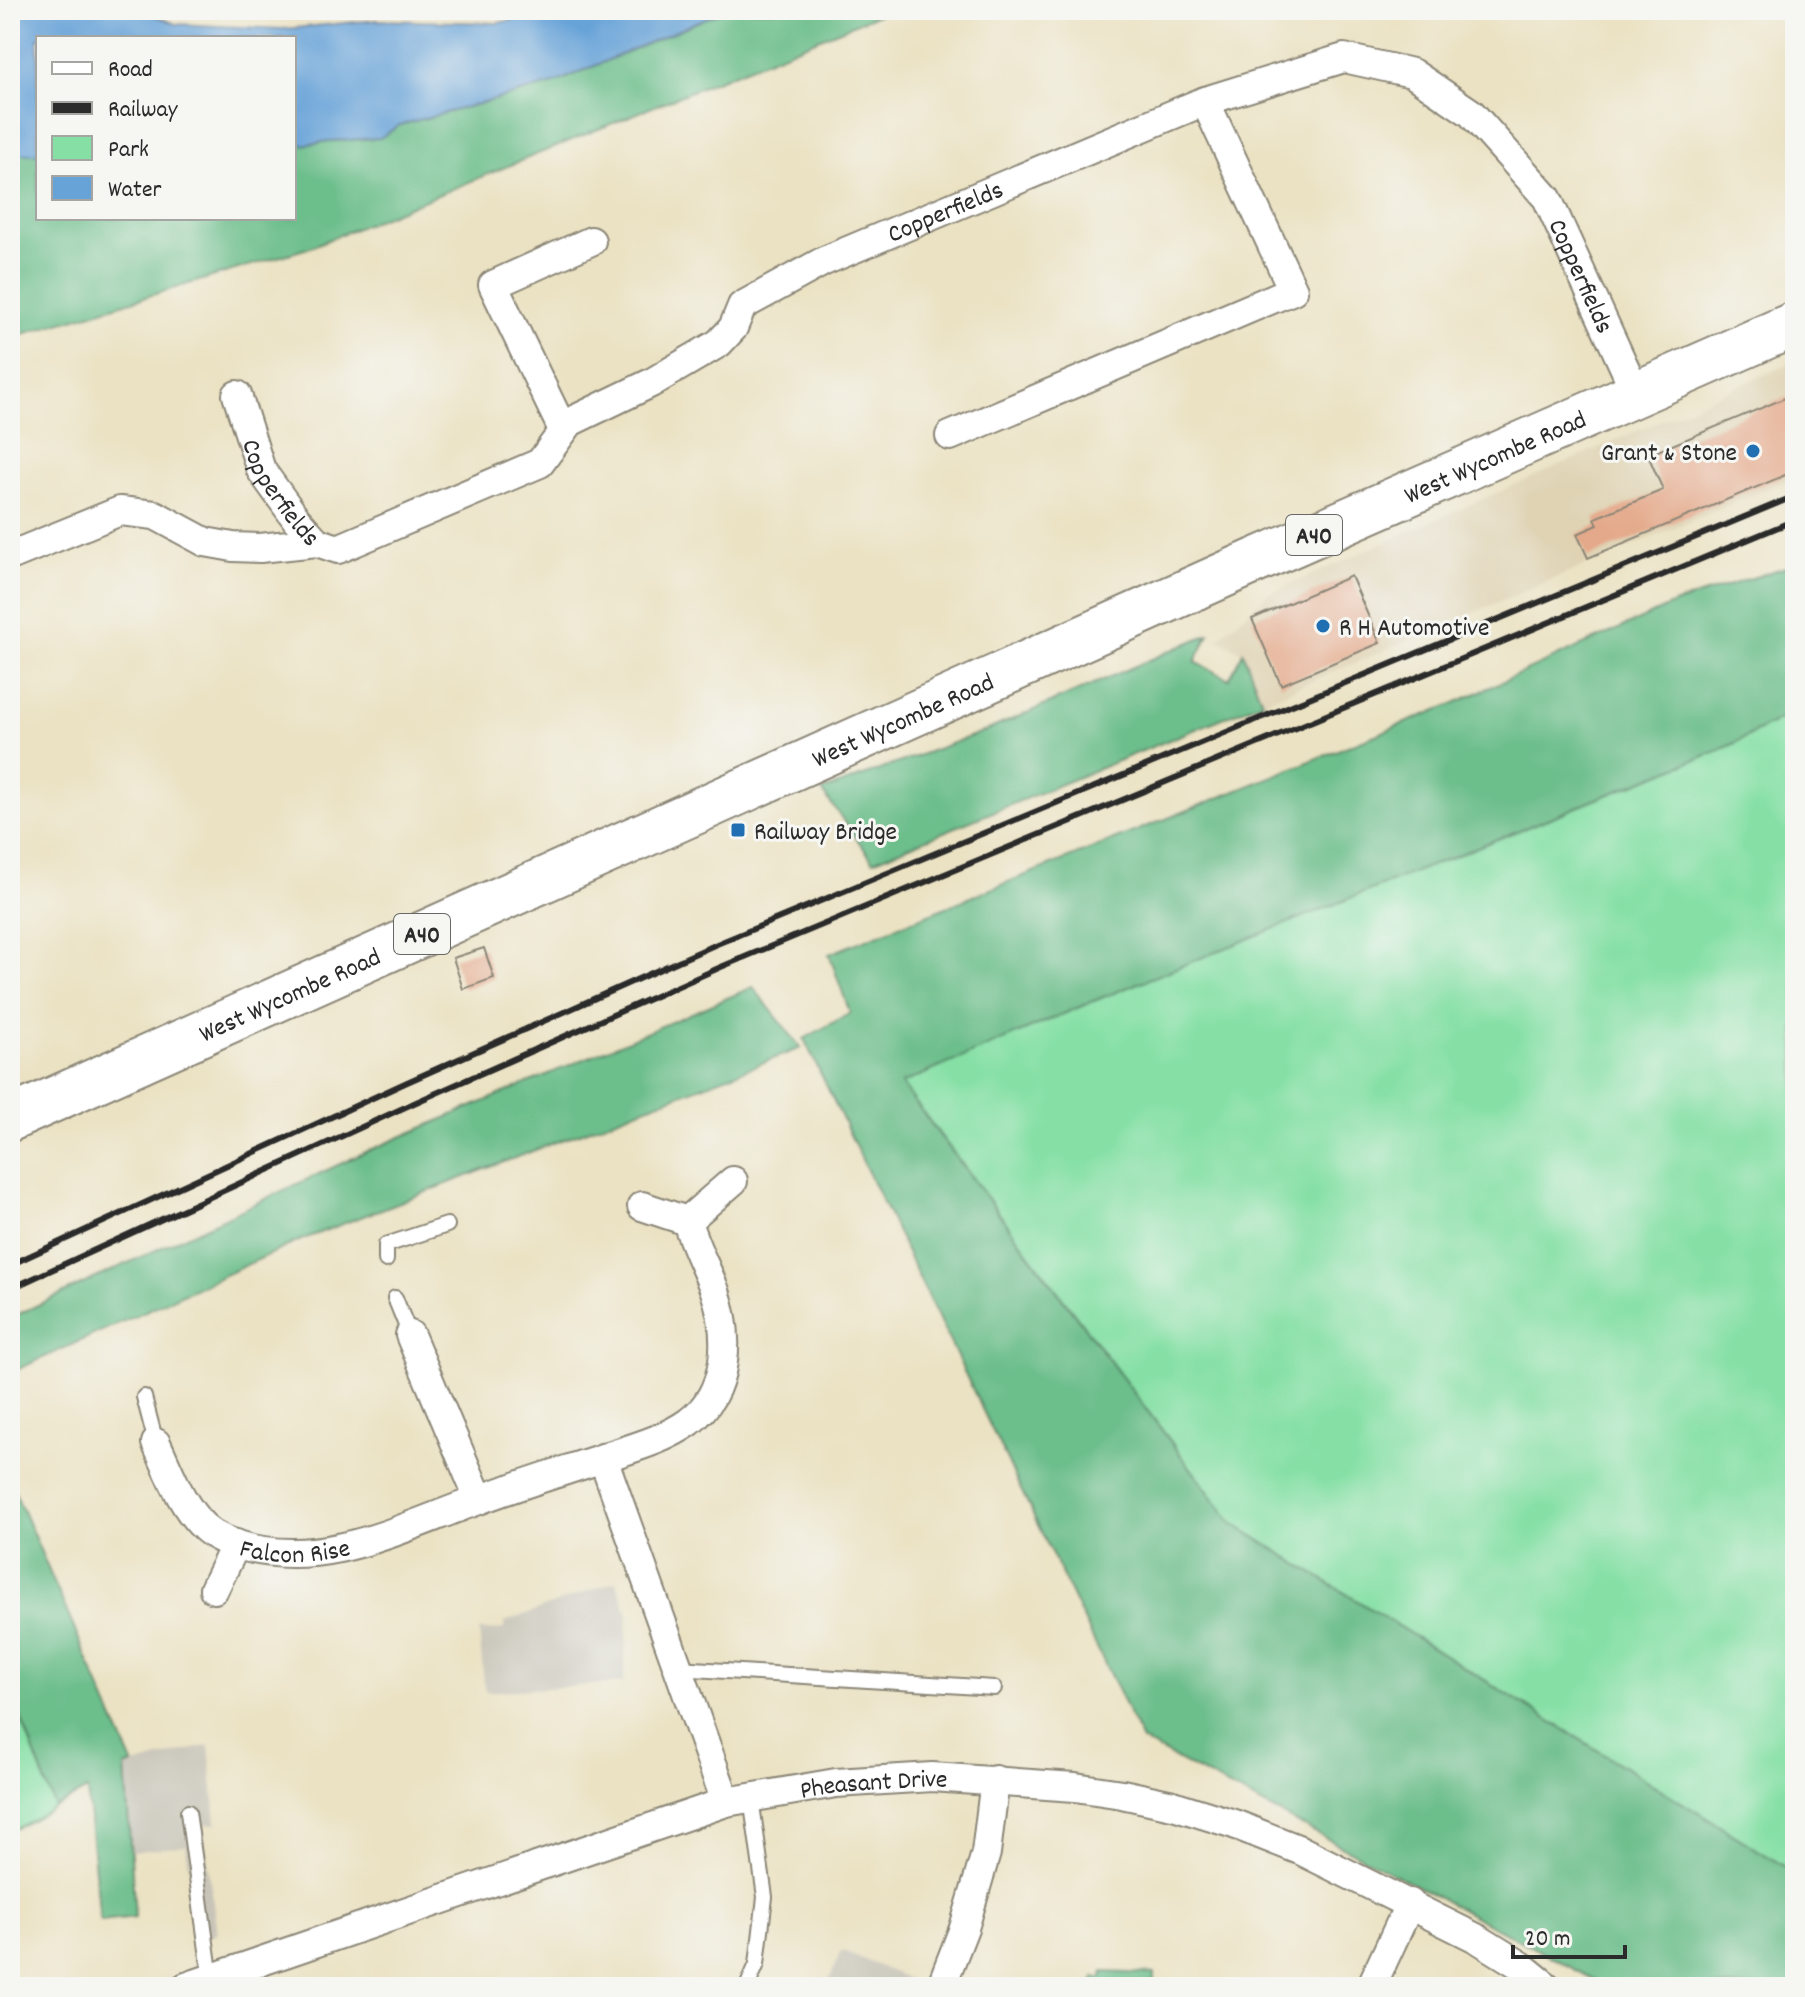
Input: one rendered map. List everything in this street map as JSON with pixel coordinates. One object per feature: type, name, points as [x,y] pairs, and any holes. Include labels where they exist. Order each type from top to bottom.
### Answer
[{"type":"highway","name":"West Wycombe Road","points":[[10,1119],[1197,587],[1795,324]]},
{"type":"street","name":"Copperfields","points":[[237,395],[261,470],[317,542],[338,549],[540,463],[570,422],[651,383],[719,343],[733,328],[742,306],[824,261],[1205,101],[1344,58],[1412,73],[1471,113],[1547,198],[1637,395]]},
{"type":"street","points":[[950,436],[1293,290],[1205,101]]},
{"type":"street","points":[[563,430],[493,285],[591,241]]},
{"type":"street","points":[[10,556],[120,511],[155,515],[205,542],[233,547],[260,548],[317,542]]},
{"type":"street","points":[[642,1206],[687,1221],[733,1181]]},
{"type":"street","name":"Falcon Rise","points":[[156,1443],[180,1494],[203,1526],[224,1541],[263,1553],[301,1555],[347,1548],[479,1499],[660,1438],[691,1421],[714,1391],[725,1361],[724,1326],[714,1289],[695,1248],[687,1221]]},
{"type":"street","points":[[410,1335],[479,1499]]},
{"type":"street","points":[[603,1458],[678,1668],[738,1800]]},
{"type":"street","points":[[214,1589],[236,1544]]},
{"type":"street","name":"Pheasant Drive","points":[[203,1984],[738,1800],[836,1783],[932,1777],[1091,1789],[1173,1805],[1234,1824],[1300,1850],[1410,1903],[1478,1939],[1520,1965],[1547,1987]]},
{"type":"street","points":[[941,1987],[964,1928],[986,1853],[995,1780]]},
{"type":"street","points":[[1371,1987],[1410,1903]]},
{"type":"lane","points":[[386,1260],[386,1245],[447,1225]]},
{"type":"lane","points":[[395,1298],[410,1335]]},
{"type":"lane","points":[[144,1397],[156,1443]]},
{"type":"lane","points":[[678,1668],[994,1688]]},
{"type":"lane","points":[[738,1800],[765,1897],[757,1964],[747,1987]]},
{"type":"lane","points":[[188,1812],[203,1984]]},
{"type":"shaded area","points":[[1795,361],[1795,477],[1262,702],[1243,652],[1217,639],[1268,594]]},
{"type":"shaded area","points":[[616,1581],[628,1615],[623,1683],[485,1692],[479,1631],[504,1629],[505,1622]]},
{"type":"shaded area","points":[[209,1745],[216,1823],[203,1825],[217,1934],[199,1941],[186,1845],[132,1852],[125,1767]]},
{"type":"shaded area","points":[[842,1950],[920,1984],[919,1987],[826,1987]]},
{"type":"green space","points":[[725,10],[889,10],[308,248],[10,338],[10,154],[36,154],[36,220],[296,220],[296,146],[380,138],[400,125],[550,85]]},
{"type":"green space","points":[[1795,564],[1795,711],[1729,746],[1091,1002],[901,1084],[1232,1523],[1795,1873],[1795,1987],[1608,1987],[1142,1741],[804,1039],[850,1013],[829,954],[1455,703],[1676,603]]},
{"type":"green space","points":[[1209,634],[1195,662],[1229,679],[1243,652],[1262,702],[873,861],[822,791],[988,730]]},
{"type":"green space","points":[[1795,711],[1795,1873],[1232,1523],[901,1083],[1091,1002],[1729,746]]},
{"type":"green space","points":[[753,987],[801,1048],[301,1240],[10,1373],[10,1318],[368,1151]]},
{"type":"green space","points":[[10,1481],[133,1764],[125,1767],[135,1917],[100,1921],[87,1790],[55,1807],[10,1689]]},
{"type":"green space","points":[[10,1690],[55,1807],[10,1832]]},
{"type":"green space","points":[[1104,1972],[1154,1974],[1154,1987],[1091,1987],[1095,1977],[1101,1979]]},
{"type":"water","points":[[10,10],[142,10],[176,24],[283,29],[376,20],[497,23],[563,10],[725,10],[550,85],[400,125],[380,138],[296,146],[296,36],[36,36],[36,154],[10,154]]},
{"type":"building","points":[[1795,394],[1795,471],[1588,558],[1577,534],[1598,525],[1595,518],[1663,490],[1648,455]]},
{"type":"building","points":[[1351,576],[1380,643],[1281,685],[1252,619]]},
{"type":"building","points":[[484,948],[494,978],[463,989],[453,958]]},
{"type":"railway","points":[[10,1265],[712,946],[1795,496]]},
{"type":"railway","points":[[10,1289],[414,1103],[721,967],[1795,520]]},
{"type":"place","name":"Grant & Stone","points":[[1753,451]]},
{"type":"place","name":"R H Automotive","points":[[1323,626]]},
{"type":"place","name":"Railway Bridge","points":[[738,830]]}]
